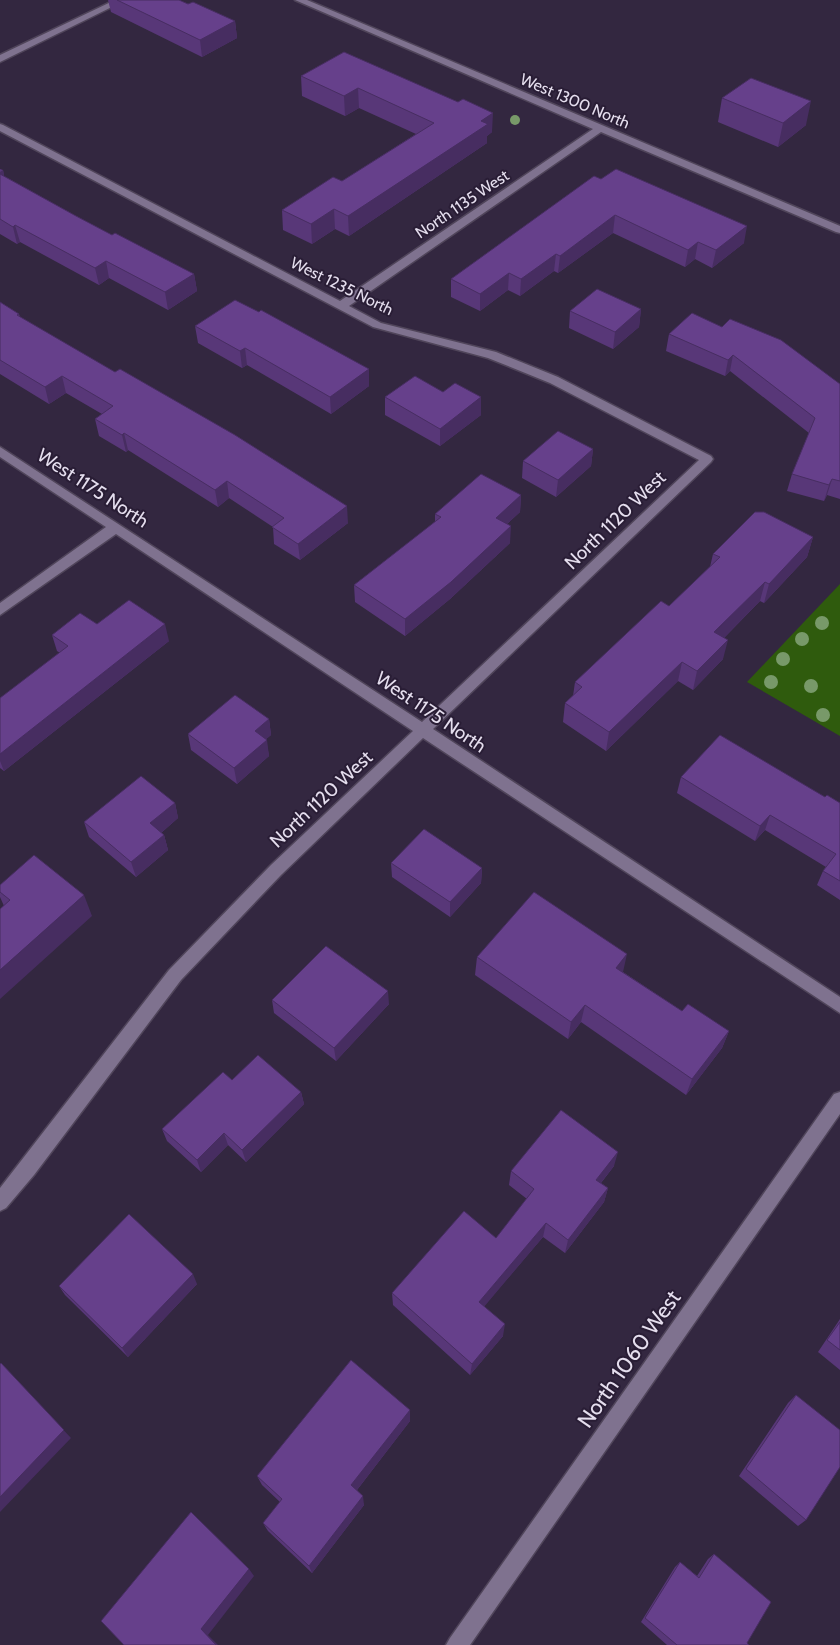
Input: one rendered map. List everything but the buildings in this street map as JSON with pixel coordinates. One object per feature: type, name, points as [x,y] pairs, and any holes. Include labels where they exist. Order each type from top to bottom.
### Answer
[{"type":"street","points":[[0,59],[122,0]]},
{"type":"street","name":"West 1300 North","points":[[299,0],[840,230]]},
{"type":"street","name":"West 1235 North","points":[[0,127],[378,325],[492,355],[554,380],[707,460]]},
{"type":"street","name":"North 1135 West","points":[[341,306],[601,128]]},
{"type":"street","name":"West 1175 North","points":[[0,451],[840,1006]]},
{"type":"street","name":"North 1120 West","points":[[0,1202],[28,1169],[175,975],[276,870],[707,460]]},
{"type":"street","points":[[0,610],[116,527]]},
{"type":"street","name":"North 1060 West","points":[[457,1645],[840,1100]]},
{"type":"green space","points":[[840,584],[840,736],[747,682]]}]
